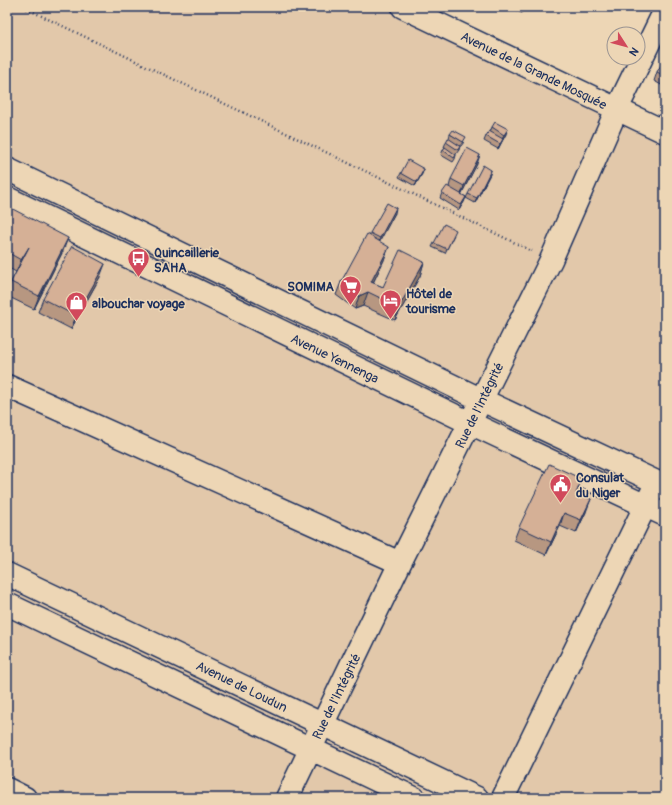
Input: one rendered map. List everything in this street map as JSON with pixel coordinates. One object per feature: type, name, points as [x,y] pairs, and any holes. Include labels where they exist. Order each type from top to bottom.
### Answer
[{"type":"street","name":"Avenue de la Grande Mosquée","points":[[403,7],[665,132]]},
{"type":"street","name":"Rue de l'Intégrité","points":[[287,798],[400,563],[551,260],[617,109],[665,10]]},
{"type":"street","name":"Avenue Yennenga","points":[[7,169],[482,400],[662,484]]},
{"type":"street","name":"Avenue Yennenga","points":[[7,198],[470,423],[665,515]]},
{"type":"street","points":[[7,386],[400,563]]},
{"type":"street","points":[[503,798],[645,505],[662,484]]},
{"type":"street","name":"Avenue de Loudun","points":[[7,574],[477,798]]},
{"type":"street","name":"Avenue de Loudun","points":[[7,604],[414,798]]},
{"type":"street","points":[[225,708],[237,684]]},
{"type":"street","points":[[7,789],[25,798]]},
{"type":"path","points":[[23,7],[551,260]]},
{"type":"shaded area","points":[[7,7],[403,7],[665,132],[665,798],[7,798]]},
{"type":"building","points":[[665,59],[665,76],[657,72]]},
{"type":"building","points":[[495,122],[508,129],[504,135],[492,127]]},
{"type":"building","points":[[453,130],[466,137],[463,142],[450,134]]},
{"type":"building","points":[[489,131],[503,139],[500,144],[486,136]]},
{"type":"building","points":[[448,138],[460,146],[458,150],[446,142]]},
{"type":"building","points":[[445,147],[456,155],[454,158],[443,150]]},
{"type":"building","points":[[467,148],[480,155],[464,186],[451,179]]},
{"type":"building","points":[[408,160],[424,169],[417,182],[401,173]]},
{"type":"building","points":[[483,165],[491,170],[477,198],[468,194]]},
{"type":"building","points":[[447,186],[466,197],[461,205],[442,193]]},
{"type":"building","points":[[387,203],[396,208],[380,238],[370,233]]},
{"type":"building","points":[[7,206],[68,238],[39,296],[11,282],[29,247],[21,260],[7,252]]},
{"type":"building","points":[[444,224],[456,230],[447,249],[434,243]]},
{"type":"building","points":[[367,234],[389,247],[371,282],[383,287],[400,250],[424,262],[399,307],[368,292],[359,296],[341,282]]},
{"type":"building","points":[[72,246],[105,264],[76,316],[43,299]]},
{"type":"building","points":[[549,464],[582,479],[576,493],[591,499],[581,520],[564,513],[551,542],[519,527]]},
{"type":"place","name":"Quincaillerie SAHA","points":[[138,278]]},
{"type":"place","name":"SOMIMA","points":[[350,306]]},
{"type":"place","name":"Hôtel de tourisme","points":[[390,320]]},
{"type":"place","name":"albouchar voyage","points":[[76,322]]},
{"type":"place","name":"Consulat du Niger","points":[[560,504]]}]
